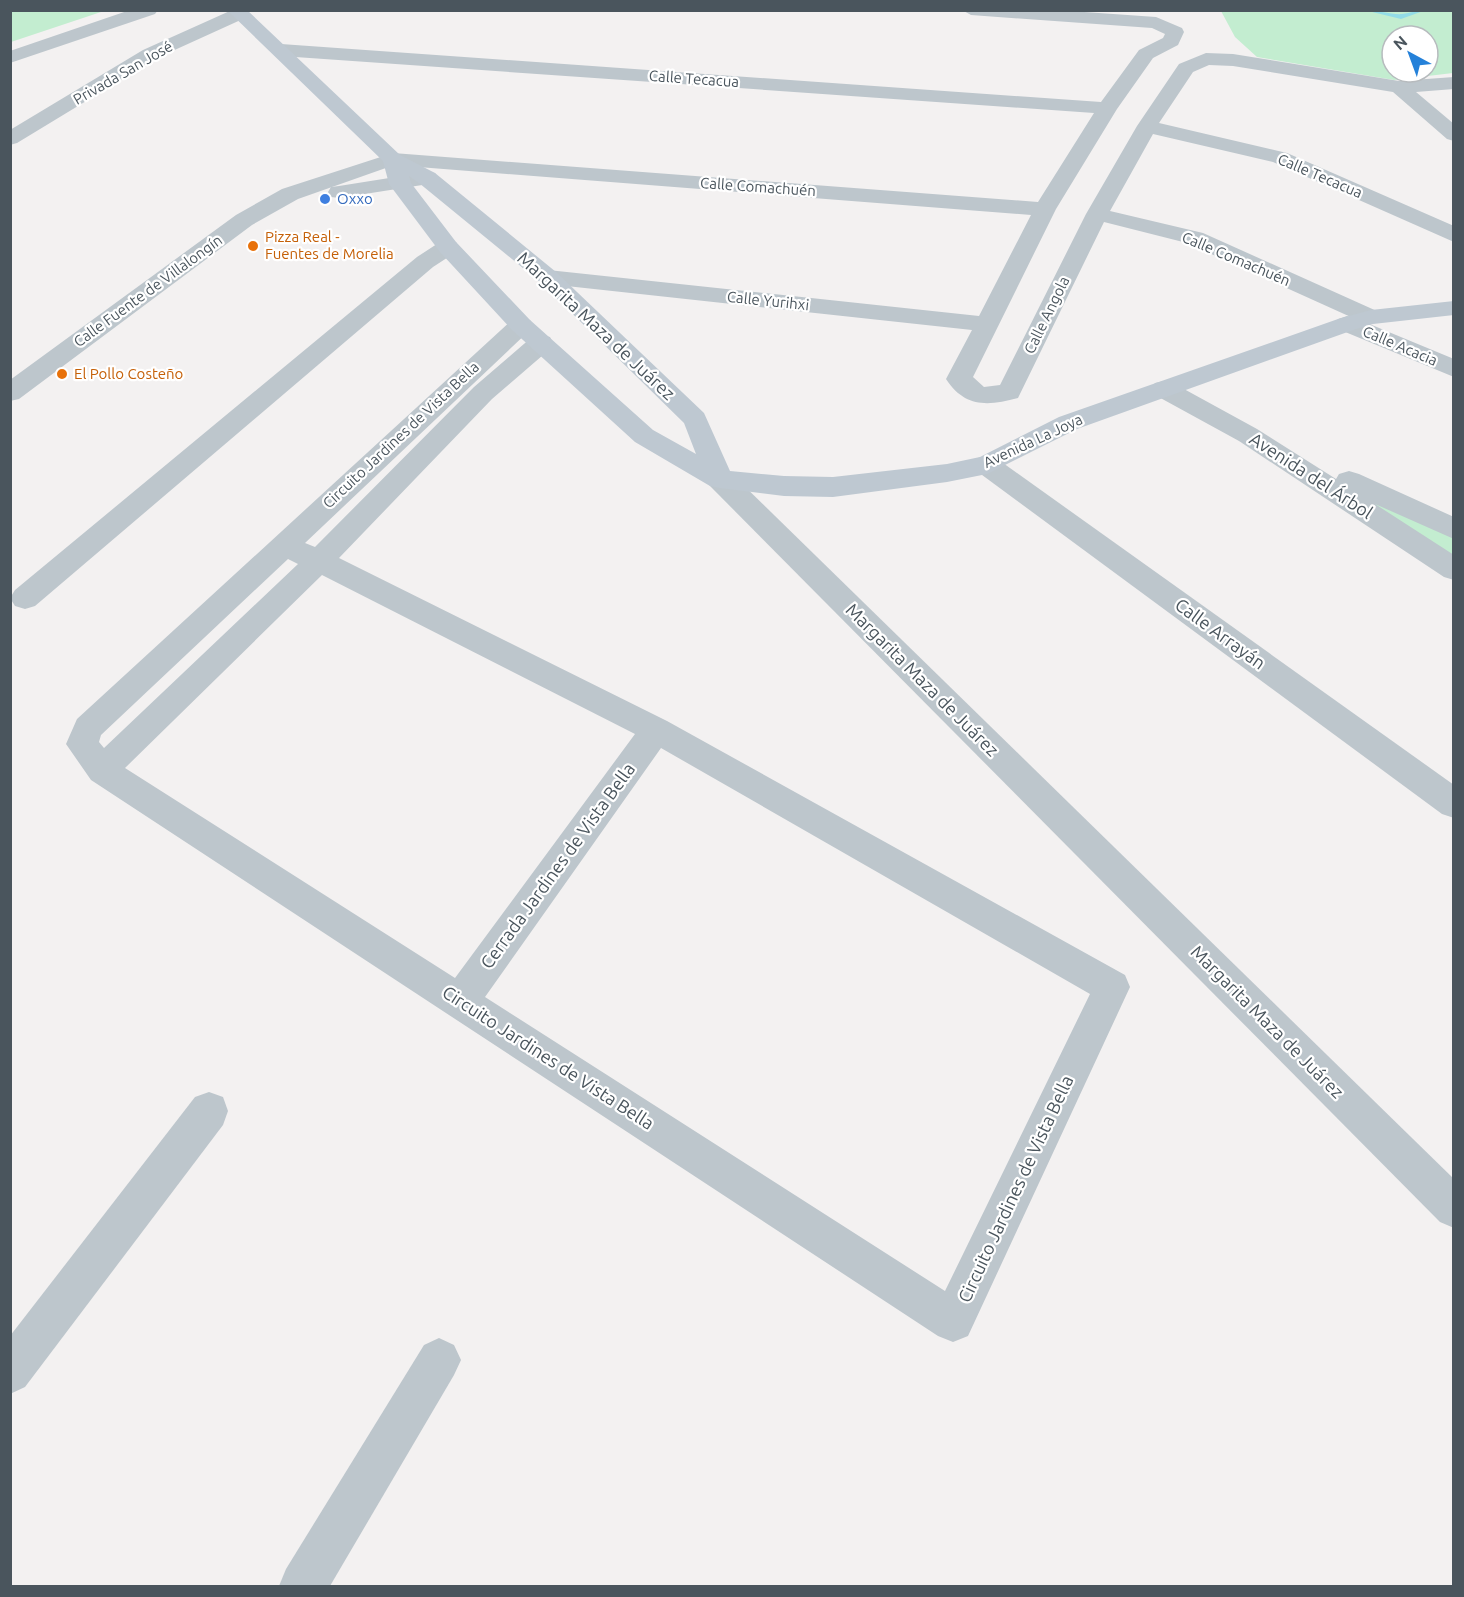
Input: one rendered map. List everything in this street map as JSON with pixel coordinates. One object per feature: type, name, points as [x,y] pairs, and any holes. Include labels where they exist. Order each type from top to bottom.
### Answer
[{"type":"main road","name":"Margarita Maza de Juárez","points":[[238,12],[281,50],[393,159],[427,178],[548,277],[695,419],[720,479]]},
{"type":"main road","points":[[393,159],[400,184],[448,247],[521,325],[541,343]]},
{"type":"main road","name":"Avenida La Joya","points":[[541,343],[644,436],[720,479],[784,486],[833,487],[947,473],[987,465],[1068,423],[1359,321],[1454,308]]},
{"type":"street","points":[[10,57],[149,10]]},
{"type":"street","name":"Calle Angola","points":[[971,10],[1156,23],[1175,32],[1171,42],[1146,54],[1107,108],[1046,210],[959,380],[979,396],[1009,392],[1097,214],[1147,126],[1186,68],[1206,59],[1233,60],[1399,87],[1454,83]]},
{"type":"street","name":"Privada San José","points":[[10,139],[150,54],[238,12]]},
{"type":"street","name":"Calle Tecacua","points":[[281,50],[1107,108]]},
{"type":"street","points":[[1399,87],[1454,135]]},
{"type":"street","name":"Calle Tecacua","points":[[1147,126],[1280,157],[1454,235]]},
{"type":"street","name":"Calle Comachuén","points":[[393,159],[1046,210]]},
{"type":"street","name":"Calle Fuente de Villalongín","points":[[10,393],[244,220],[290,194],[393,159]]},
{"type":"street","name":"Calle Comachuén","points":[[400,184],[471,165]]},
{"type":"street","name":"Calle Fuente de Villalongín","points":[[290,194],[355,192],[400,184]]},
{"type":"street","name":"Calle Comachuén","points":[[1097,214],[1195,238],[1359,321]]},
{"type":"street","points":[[25,598],[425,262],[448,247]]},
{"type":"street","name":"Calle Yurihxi","points":[[548,277],[987,324]]},
{"type":"street","name":"Calle Acacia","points":[[1359,321],[1454,369]]},
{"type":"street","name":"Circuito Jardines de Vista Bella","points":[[282,545],[656,730],[1112,987],[954,1322],[102,770],[82,744],[88,728],[282,545],[521,325]]},
{"type":"street","name":"Circuito Jardines de Vista Bella","points":[[102,770],[318,561],[483,393],[541,343]]},
{"type":"street","name":"Avenida del Árbol","points":[[1164,389],[1248,435],[1454,569]]},
{"type":"street","points":[[1248,435],[1454,529]]},
{"type":"street","name":"Calle Arrayán","points":[[987,465],[1454,804]]},
{"type":"street","name":"Margarita Maza de Juárez","points":[[720,479],[1454,1208]]},
{"type":"street","name":"Cerrada Jardines de Vista Bella","points":[[460,1002],[656,730]]},
{"type":"street","points":[[10,1372],[209,1111]]},
{"type":"street","points":[[303,1587],[439,1360]]},
{"type":"green space","points":[[11,10],[104,10],[104,11],[11,42]]},
{"type":"green space","points":[[1221,11],[1453,11],[1453,73],[1440,75],[1440,24],[1380,24],[1380,78],[1257,57],[1235,37]]},
{"type":"green space","points":[[1307,468],[1453,536],[1453,563]]},
{"type":"waterway","points":[[1367,10],[1401,17],[1423,10]]},
{"type":"place","name":"Oxxo","points":[[325,199]]},
{"type":"place","name":"Pizza Real - Fuentes de Morelia","points":[[253,246]]},
{"type":"place","name":"El Pollo Costeño","points":[[62,374]]}]
